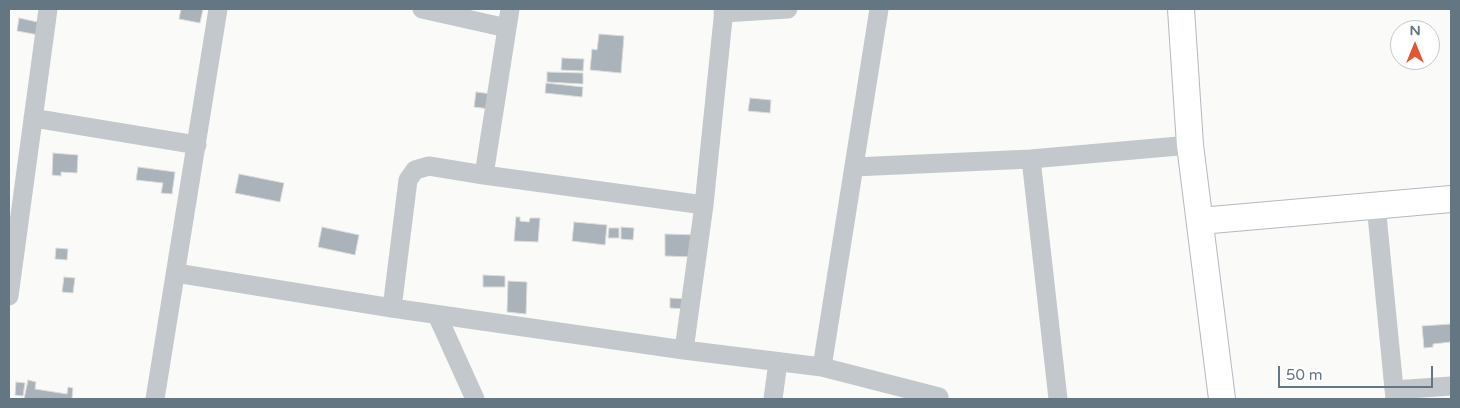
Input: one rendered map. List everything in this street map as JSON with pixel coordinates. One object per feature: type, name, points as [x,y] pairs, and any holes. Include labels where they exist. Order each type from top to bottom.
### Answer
[{"type":"street","points":[[9,296],[48,9]]},
{"type":"street","points":[[155,399],[218,9]]},
{"type":"street","points":[[422,9],[507,28]]},
{"type":"street","points":[[484,175],[510,9]]},
{"type":"street","points":[[684,350],[704,205],[724,11],[788,9]]},
{"type":"street","points":[[822,367],[880,9]]},
{"type":"street","points":[[1181,9],[1190,145],[1222,399]]},
{"type":"street","points":[[33,118],[197,145]]},
{"type":"street","points":[[854,167],[1031,159],[1190,145]]},
{"type":"street","points":[[1031,159],[1058,399]]},
{"type":"street","points":[[392,308],[408,180],[415,170],[429,166],[704,205]]},
{"type":"street","points":[[1200,221],[1451,199]]},
{"type":"street","points":[[1376,205],[1395,395],[1451,386]]},
{"type":"street","points":[[176,273],[437,315],[684,350],[822,367],[941,398]]},
{"type":"street","points":[[437,315],[475,399]]},
{"type":"street","points":[[773,399],[778,362]]},
{"type":"building","points":[[181,9],[203,9],[200,23],[179,19]]},
{"type":"building","points":[[19,18],[42,23],[39,35],[17,31]]},
{"type":"building","points":[[599,34],[624,36],[621,73],[590,70],[592,49],[597,50]]},
{"type":"building","points":[[562,58],[584,59],[583,71],[561,70]]},
{"type":"building","points":[[547,72],[583,73],[583,84],[547,82]]},
{"type":"building","points":[[546,83],[583,87],[582,97],[545,93]]},
{"type":"building","points":[[476,92],[492,94],[490,109],[474,107]]},
{"type":"building","points":[[750,98],[771,100],[770,113],[748,111]]},
{"type":"building","points":[[53,153],[78,155],[77,173],[61,172],[61,176],[52,175]]},
{"type":"building","points":[[138,167],[175,172],[172,194],[161,193],[163,183],[136,180]]},
{"type":"building","points":[[239,174],[284,183],[280,202],[235,193]]},
{"type":"building","points":[[516,217],[520,217],[520,221],[529,222],[530,218],[540,218],[538,242],[514,241]]},
{"type":"building","points":[[574,222],[607,225],[605,245],[572,241]]},
{"type":"building","points":[[322,227],[359,235],[355,255],[318,247]]},
{"type":"building","points":[[621,227],[634,228],[633,240],[621,239]]},
{"type":"building","points":[[609,228],[619,228],[619,238],[608,238]]},
{"type":"building","points":[[665,234],[697,235],[696,257],[665,256]]},
{"type":"building","points":[[56,248],[68,249],[67,260],[55,259]]},
{"type":"building","points":[[483,275],[505,276],[505,287],[483,287]]},
{"type":"building","points":[[64,277],[75,278],[73,293],[62,292]]},
{"type":"building","points":[[508,281],[527,282],[526,314],[507,312]]},
{"type":"building","points":[[670,298],[689,299],[689,309],[670,308]]},
{"type":"building","points":[[1451,324],[1451,342],[1433,344],[1433,347],[1424,348],[1422,326]]},
{"type":"building","points":[[28,380],[36,382],[35,389],[67,394],[68,387],[73,388],[72,399],[24,399]]},
{"type":"building","points":[[16,382],[25,383],[23,396],[15,395]]}]
